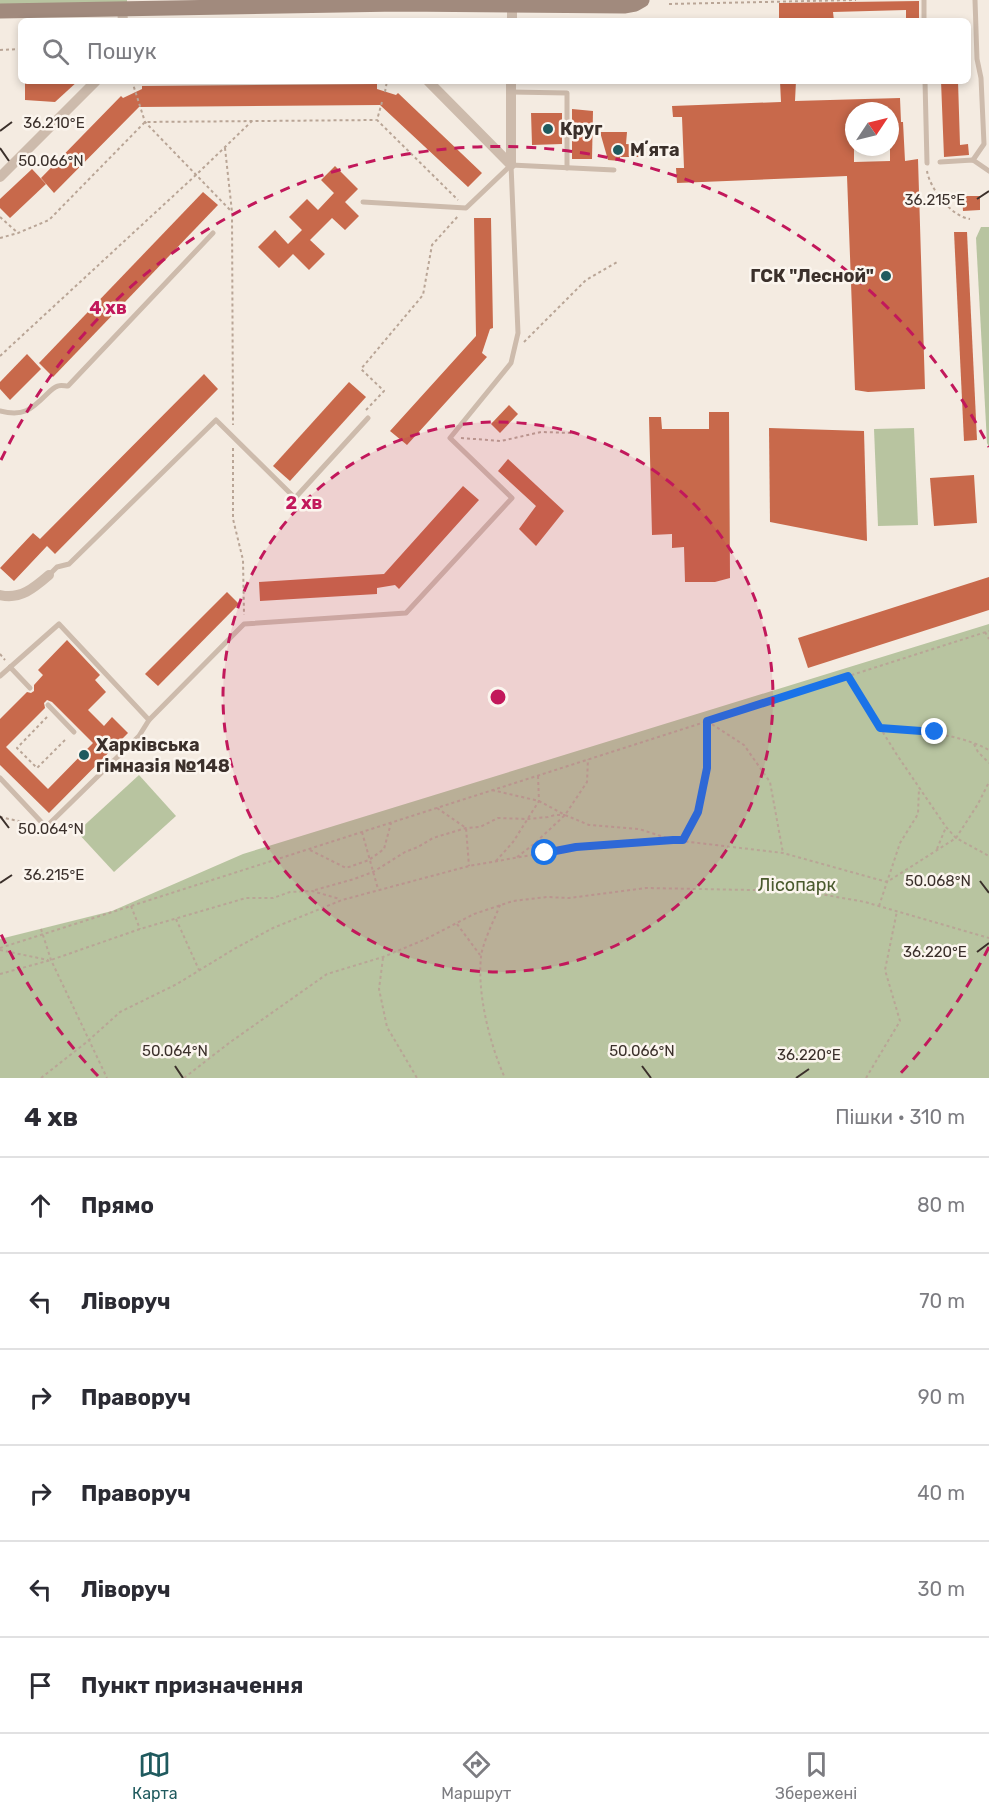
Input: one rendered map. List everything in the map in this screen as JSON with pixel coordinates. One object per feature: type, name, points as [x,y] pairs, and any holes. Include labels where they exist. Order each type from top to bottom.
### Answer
[{"type":"main road","points":[[0,11],[122,15],[399,4],[512,13],[624,6],[642,0]]},
{"type":"street","points":[[0,177],[93,84]]},
{"type":"street","points":[[431,84],[511,165]]},
{"type":"street","points":[[511,86],[511,165]]},
{"type":"street","points":[[0,595],[9,597],[24,594],[49,575]]},
{"type":"lane","points":[[924,0],[924,18]]},
{"type":"lane","points":[[973,160],[984,144],[975,0]]},
{"type":"lane","points":[[925,84],[927,163]]},
{"type":"lane","points":[[511,86],[567,93],[567,168]]},
{"type":"lane","points":[[940,162],[973,160],[989,171]]},
{"type":"lane","points":[[0,778],[46,827],[139,736],[149,720],[244,624],[406,613],[512,498],[450,438],[511,363],[514,352],[518,333],[511,165]]},
{"type":"lane","points":[[363,202],[466,208],[511,165],[614,170]]},
{"type":"lane","points":[[0,411],[15,414],[27,411],[50,390],[58,386],[68,386],[213,233]]},
{"type":"lane","points":[[49,575],[57,567],[69,564],[216,420],[295,498],[368,418]]},
{"type":"lane","points":[[0,676],[58,624],[149,720]]},
{"type":"lane","points":[[10,667],[30,688]]},
{"type":"lane","points":[[48,705],[74,732]]},
{"type":"path","points":[[669,4],[856,0]]},
{"type":"path","points":[[0,50],[18,49]]},
{"type":"path","points":[[133,84],[146,122],[232,212]]},
{"type":"path","points":[[386,92],[387,84]]},
{"type":"path","points":[[377,120],[382,102]]},
{"type":"path","points":[[0,238],[48,220],[146,122],[377,120],[466,208],[432,245],[423,295],[361,369],[384,391],[361,416]]},
{"type":"path","points":[[0,356],[252,121]]},
{"type":"path","points":[[225,148],[232,212],[233,519],[243,560],[244,624]]},
{"type":"path","points":[[927,163],[929,181],[938,195],[962,218],[970,219]]},
{"type":"path","points":[[0,217],[18,232]]},
{"type":"path","points":[[514,352],[586,280],[617,262]]},
{"type":"path","points":[[450,438],[501,441],[542,432],[574,433]]},
{"type":"path","points":[[0,949],[987,631],[989,639]]},
{"type":"path","points":[[848,676],[946,828],[956,838],[989,856]]},
{"type":"path","points":[[53,711],[17,748],[37,768],[74,732]]},
{"type":"path","points":[[683,840],[698,812],[707,768],[707,721]]},
{"type":"path","points":[[707,721],[744,745],[770,782],[783,853]]},
{"type":"path","points":[[880,728],[935,732],[973,742],[989,750]]},
{"type":"path","points":[[973,742],[978,752],[989,763]]},
{"type":"path","points":[[514,858],[534,844],[565,815],[587,782],[588,759]]},
{"type":"path","points":[[496,861],[513,842],[539,801],[538,775]]},
{"type":"path","points":[[41,1078],[120,1012],[177,984],[273,928],[342,900],[378,889],[496,861],[576,847],[673,840],[783,853],[887,882],[956,838],[989,782]]},
{"type":"path","points":[[879,906],[900,843],[918,814],[919,787]]},
{"type":"path","points":[[492,790],[539,801],[589,825],[639,830],[673,840]]},
{"type":"path","points":[[437,808],[466,828]]},
{"type":"path","points":[[0,974],[51,960],[210,907],[246,898],[273,898],[290,892],[312,891],[354,879],[373,872],[433,838],[466,828],[480,827],[498,818],[528,819],[565,815]]},
{"type":"path","points":[[0,818],[46,827]]},
{"type":"path","points":[[309,849],[346,868],[369,860],[384,849],[391,823]]},
{"type":"path","points":[[466,828],[469,866]]},
{"type":"path","points":[[937,849],[946,828]]},
{"type":"path","points":[[362,832],[378,889]]},
{"type":"path","points":[[184,1078],[229,1043],[327,974],[383,957],[426,939],[474,914],[513,901],[547,897],[568,898],[646,888],[803,891],[879,906],[989,938]]},
{"type":"path","points":[[312,891],[342,900]]},
{"type":"path","points":[[500,905],[480,955],[482,1004],[498,1064],[505,1078]]},
{"type":"path","points":[[131,906],[140,929]]},
{"type":"path","points":[[866,1078],[900,1020],[885,970],[897,911]]},
{"type":"path","points":[[176,919],[199,970]]},
{"type":"path","points":[[456,923],[480,955]]},
{"type":"path","points":[[41,929],[51,960],[107,1078]]},
{"type":"path","points":[[0,949],[51,960]]},
{"type":"path","points":[[383,957],[379,989],[387,1027],[417,1078]]},
{"type":"green space","points":[[0,0],[127,0],[127,2],[0,5]]},
{"type":"green space","points":[[981,227],[989,227],[989,447],[976,238]]},
{"type":"green space","points":[[914,428],[918,525],[878,526],[874,429]]},
{"type":"green space","name":"Лісопарк","points":[[989,624],[989,1078],[0,1078],[0,939],[112,911],[243,854]]},
{"type":"green space","points":[[139,775],[176,816],[114,872],[77,832]]},
{"type":"building","points":[[919,1],[919,18],[906,18],[906,10],[833,12],[834,18],[779,18],[779,3]]},
{"type":"building","points":[[25,84],[75,84],[55,102],[25,100]]},
{"type":"building","points":[[377,84],[377,89],[396,95],[398,93],[482,173],[468,187],[380,105],[139,107],[54,193],[41,178],[121,96],[123,98],[142,89],[142,86]]},
{"type":"building","points":[[780,84],[796,84],[795,101],[900,98],[905,161],[918,159],[925,389],[868,392],[855,390],[847,176],[677,183],[676,168],[684,168],[682,117],[673,117],[672,106],[781,102]]},
{"type":"building","points":[[941,84],[958,84],[960,145],[968,144],[969,155],[944,157]]},
{"type":"building","points":[[572,109],[593,111],[592,159],[572,159]]},
{"type":"building","name":"Круг","points":[[531,113],[562,113],[562,144],[532,145]]},
{"type":"building","name":"Мʼята","points":[[600,132],[627,132],[626,144],[641,145],[640,157],[620,157],[620,161],[608,160]]},
{"type":"building","points":[[335,166],[358,189],[345,202],[359,216],[345,230],[332,218],[310,240],[325,254],[309,270],[293,254],[279,268],[258,247],[275,230],[288,244],[302,230],[289,217],[307,199],[318,210],[334,193],[321,180]]},
{"type":"building","points":[[32,169],[46,184],[10,218],[0,208],[0,199]]},
{"type":"building","points":[[203,192],[218,205],[53,377],[39,363]]},
{"type":"building","points":[[962,196],[980,196],[980,210],[963,211]]},
{"type":"building","points":[[474,218],[491,218],[493,328],[490,329],[482,353],[487,357],[407,445],[390,431],[476,336]]},
{"type":"building","points":[[954,232],[967,232],[977,440],[964,441]]},
{"type":"building","points":[[27,354],[41,369],[10,400],[0,389],[0,382]]},
{"type":"building","points":[[204,374],[218,389],[55,554],[47,546],[14,581],[0,568],[33,533],[40,539]]},
{"type":"building","points":[[349,382],[366,397],[290,481],[273,466]]},
{"type":"building","points":[[509,405],[518,414],[500,433],[491,424]]},
{"type":"building","points":[[709,412],[729,412],[730,578],[715,582],[685,582],[684,547],[672,548],[672,534],[652,535],[649,417],[661,417],[662,429],[709,429]]},
{"type":"building","points":[[769,428],[864,431],[867,541],[770,522]]},
{"type":"building","points":[[508,459],[564,511],[536,546],[519,529],[536,506],[498,471]]},
{"type":"building","points":[[974,475],[977,523],[934,526],[930,478]]},
{"type":"building","points":[[463,486],[479,500],[399,589],[395,585],[377,588],[377,594],[260,601],[259,582],[384,574]]},
{"type":"building","points":[[989,577],[989,610],[808,668],[798,638]]},
{"type":"building","points":[[227,592],[239,604],[158,686],[145,674]]},
{"type":"building","points":[[67,640],[100,675],[95,680],[106,692],[88,710],[104,726],[112,717],[128,733],[49,813],[0,765],[0,719],[27,692],[34,691],[34,685],[43,675],[38,670]],"holes":[[[47,700],[52,702],[93,743],[48,789],[6,747],[45,708],[44,703]]]},
{"type":"place","name":"Круг","points":[[548,129]]},
{"type":"place","name":"Мʼята","points":[[618,150]]},
{"type":"place","name":"ГСК \"Лесной\"","points":[[886,276]]},
{"type":"place","name":"Харківська гімназія №148","points":[[84,755]]},
{"type":"route","points":[[545,853],[576,847],[683,840],[698,812],[707,768],[707,721],[848,676],[880,728],[935,732]]}]
